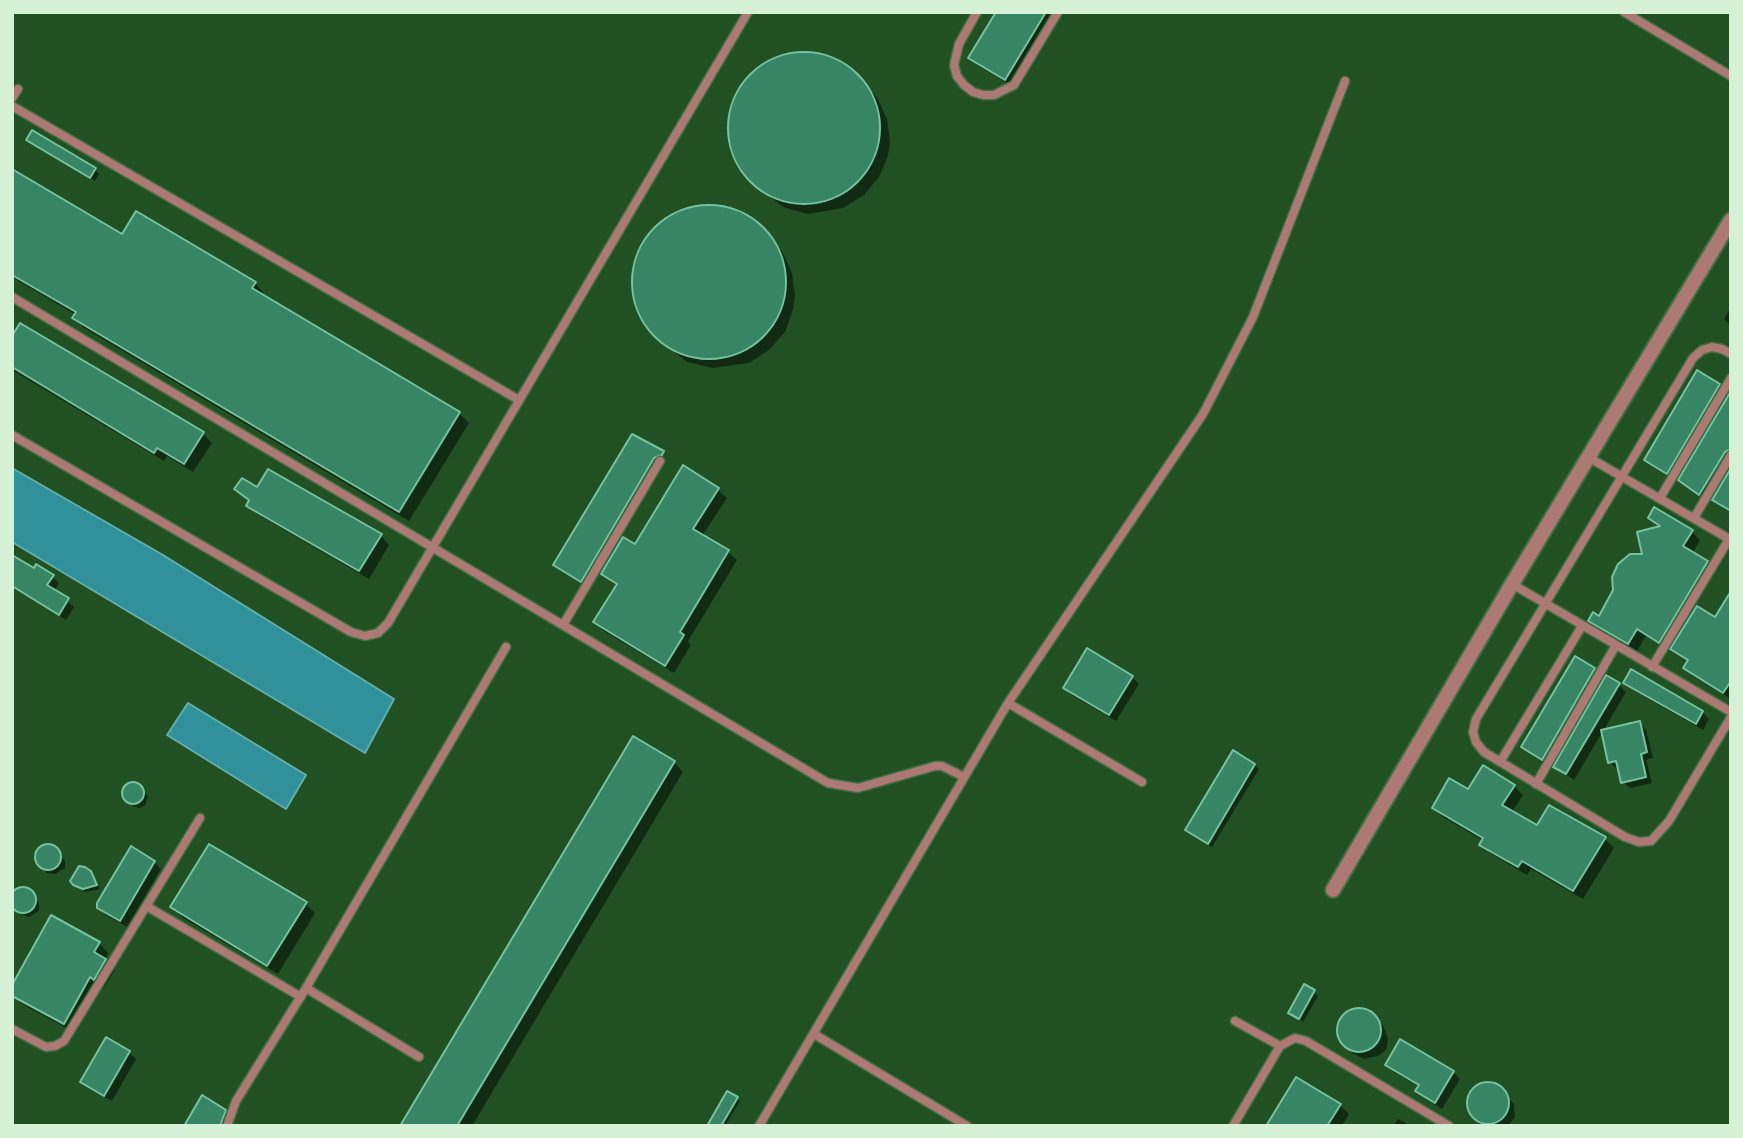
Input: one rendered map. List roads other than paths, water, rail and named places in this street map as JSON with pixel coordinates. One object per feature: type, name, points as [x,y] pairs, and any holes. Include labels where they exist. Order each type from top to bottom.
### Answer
[{"type":"street","points":[[1333,890],[1512,584],[1731,220]]},
{"type":"lane","points":[[12,435],[358,635],[372,635],[384,629],[748,12]]},
{"type":"lane","points":[[977,12],[959,44],[954,65],[957,76],[964,85],[972,92],[983,95],[1005,92],[1014,85],[1058,12]]},
{"type":"lane","points":[[1625,12],[1731,76]]},
{"type":"lane","points":[[759,1126],[1008,703],[1184,445],[1221,382],[1267,283],[1345,80]]},
{"type":"lane","points":[[12,98],[18,89]]},
{"type":"lane","points":[[12,106],[519,400]]},
{"type":"lane","points":[[12,297],[828,783],[848,788],[868,786],[935,766],[964,777]]},
{"type":"lane","points":[[1512,584],[1546,605],[1616,645],[1731,715],[1669,821],[1651,841],[1639,842],[1625,837],[1500,762],[1484,752],[1476,742],[1473,732],[1476,719],[1546,605],[1693,358],[1702,350],[1712,347],[1731,354]]},
{"type":"lane","points":[[1660,498],[1731,378]]},
{"type":"lane","points":[[1694,518],[1731,455]]},
{"type":"lane","points":[[1588,457],[1730,539],[1652,667]]},
{"type":"lane","points":[[563,625],[660,461]]},
{"type":"lane","points":[[1500,762],[1582,625]]},
{"type":"lane","points":[[1536,784],[1616,645]]},
{"type":"lane","points":[[227,1126],[231,1111],[506,647]]},
{"type":"lane","points":[[1008,703],[1142,782]]},
{"type":"lane","points":[[12,1029],[46,1047],[64,1041],[200,818]]},
{"type":"lane","points":[[148,907],[301,997]]},
{"type":"lane","points":[[306,988],[419,1057]]},
{"type":"lane","points":[[1235,1021],[1280,1046]]},
{"type":"lane","points":[[814,1034],[967,1126]]},
{"type":"lane","points":[[1233,1126],[1280,1046],[1290,1039],[1306,1041],[1449,1126]]},
{"type":"water","points":[[12,468],[163,555],[394,699],[365,753],[12,542]]},
{"type":"water","points":[[188,703],[306,775],[286,809],[167,735]]}]
